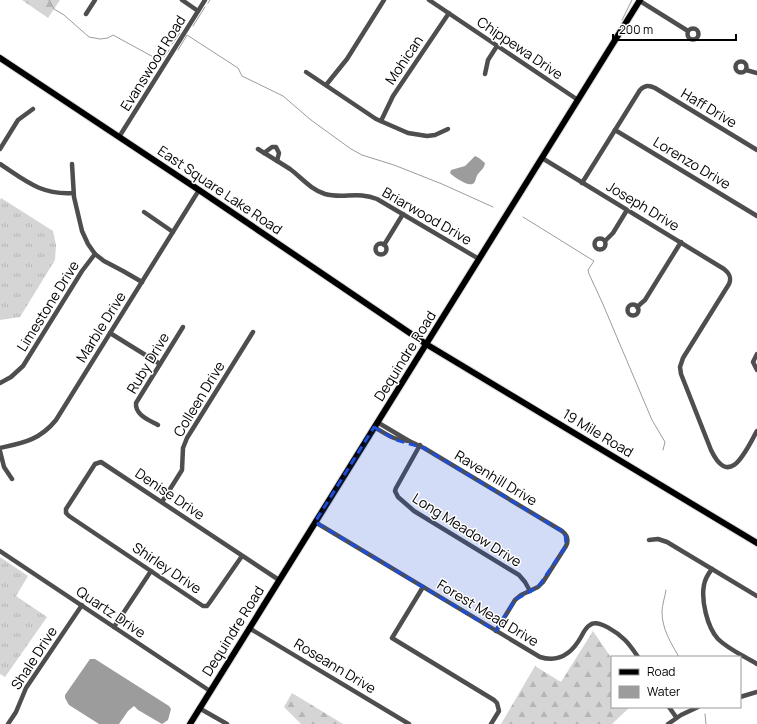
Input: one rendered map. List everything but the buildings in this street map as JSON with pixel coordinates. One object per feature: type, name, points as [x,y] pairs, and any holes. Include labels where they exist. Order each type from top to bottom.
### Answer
[{"type":"main road","name":"Dequindre Road","points":[[190,724],[640,1]]},
{"type":"main road","name":"East Square Lake Road","points":[[0,58],[199,190],[426,344]]},
{"type":"main road","name":"19 Mile Road","points":[[426,344],[757,543]]},
{"type":"street","points":[[86,14],[95,0]]},
{"type":"street","points":[[182,0],[198,11]]},
{"type":"street","name":"Evanswood Road","points":[[119,137],[205,0]]},
{"type":"street","points":[[326,85],[347,58],[384,0]]},
{"type":"street","name":"Chippewa Drive","points":[[429,0],[578,100]]},
{"type":"street","points":[[640,1],[688,31]]},
{"type":"street","name":"Mohican","points":[[381,121],[393,96],[449,13]]},
{"type":"street","points":[[485,74],[488,60],[497,46]]},
{"type":"street","points":[[746,70],[757,73]]},
{"type":"street","points":[[306,72],[381,121],[408,133],[421,136],[435,135],[448,129]]},
{"type":"street","name":"Haff Drive","points":[[615,130],[640,90],[649,85],[757,150]]},
{"type":"street","points":[[0,149],[18,120],[33,109]]},
{"type":"street","points":[[582,183],[615,130]]},
{"type":"street","name":"Lorenzo Drive","points":[[615,130],[757,216]]},
{"type":"street","points":[[264,153],[272,147],[276,147],[279,153],[277,161]]},
{"type":"street","name":"Briarwood Drive","points":[[258,149],[293,172],[308,185],[318,191],[330,195],[359,194],[371,196],[384,202],[479,259]]},
{"type":"street","name":"Joseph Drive","points":[[542,158],[681,242],[724,269],[730,276],[728,284],[685,354],[680,367],[682,379],[714,455],[723,465],[729,467],[736,465],[757,431]]},
{"type":"street","points":[[0,164],[43,190],[57,194],[73,193]]},
{"type":"street","points":[[72,164],[73,193],[84,237],[88,244],[95,254],[106,263],[124,270],[142,282]]},
{"type":"street","name":"Marble Drive","points":[[0,449],[27,442],[46,431],[59,415],[199,190]]},
{"type":"street","points":[[605,241],[613,233],[627,210]]},
{"type":"street","points":[[144,212],[173,232]]},
{"type":"street","points":[[384,245],[403,214]]},
{"type":"street","points":[[637,307],[645,300],[681,242]]},
{"type":"street","name":"Limestone Drive","points":[[0,383],[16,374],[25,363],[82,271],[95,254]]},
{"type":"street","name":"Ruby Drive","points":[[158,425],[139,413],[136,407],[138,400],[183,327]]},
{"type":"street","name":"Colleen Drive","points":[[162,502],[182,470],[183,448],[187,438],[253,332]]},
{"type":"street","points":[[110,333],[160,364]]},
{"type":"street","points":[[757,354],[754,359],[754,365],[757,370]]},
{"type":"street","name":"Ravenhill Drive","points":[[376,424],[396,440],[409,441],[420,445],[562,531],[567,538],[566,546],[543,582],[538,587],[530,591]]},
{"type":"street","name":"Long Meadow Drive","points":[[420,445],[396,488],[395,491],[398,497],[414,511],[515,572],[522,578],[530,591]]},
{"type":"street","points":[[0,449],[4,467],[12,479]]},
{"type":"street","name":"Denise Drive","points":[[66,511],[67,506],[95,464],[99,462],[105,464],[279,580]]},
{"type":"street","name":"Shirley Drive","points":[[66,511],[68,516],[201,605],[206,606],[210,602],[242,556]]},
{"type":"street","name":"Forest Mead Drive","points":[[315,522],[540,657],[554,659],[571,651],[592,623],[603,625],[625,639],[637,656]]},
{"type":"street","points":[[648,540],[658,539],[666,542],[757,596]]},
{"type":"street","name":"Quartz Drive","points":[[0,551],[210,691]]},
{"type":"street","points":[[712,568],[705,582],[703,592],[712,631],[722,643],[757,664]]},
{"type":"street","points":[[114,626],[151,571]]},
{"type":"street","points":[[423,587],[392,638],[494,700],[499,707],[491,724]]},
{"type":"street","points":[[496,631],[515,600],[530,591]]},
{"type":"street","name":"Shale Drive","points":[[8,724],[16,712],[26,688],[82,605]]},
{"type":"street","name":"Roseann Drive","points":[[249,628],[409,724]]},
{"type":"street","points":[[741,697],[757,692]]},
{"type":"street","points":[[199,708],[226,724]]},
{"type":"street","points":[[670,708],[676,717]]},
{"type":"street","points":[[668,724],[676,717],[696,708]]},
{"type":"highlighted area","points":[[374,427],[396,440],[424,448],[565,533],[566,546],[538,587],[515,600],[496,631],[315,522]]},
{"type":"green space","points":[[22,0],[60,0],[48,18]]},
{"type":"green space","points":[[1,198],[53,231],[56,245],[55,260],[20,317],[0,320],[0,200]]},
{"type":"green space","points":[[0,557],[28,576],[16,596],[47,617],[5,677],[0,674]]},
{"type":"green space","points":[[593,631],[611,658],[611,708],[629,708],[612,724],[501,724],[535,666],[561,682]]},
{"type":"green space","points":[[292,693],[343,724],[301,724],[284,707]]},
{"type":"water","points":[[475,156],[485,163],[477,175],[474,183],[465,183],[450,173],[451,170],[465,166]]},
{"type":"water","points":[[90,659],[95,659],[169,706],[171,709],[168,720],[162,724],[138,710],[134,706],[128,711],[119,724],[99,724],[69,705],[65,695]]},
{"type":"waterway","points":[[49,0],[54,9],[64,15],[89,37],[100,39],[108,38],[113,35],[157,59]]},
{"type":"waterway","points":[[622,20],[632,0]]},
{"type":"waterway","points":[[193,26],[205,7]]},
{"type":"waterway","points":[[172,44],[180,33]]},
{"type":"waterway","points":[[178,50],[187,35],[238,68],[242,76],[283,96],[311,120],[351,149],[362,155],[394,165],[442,184],[493,207]]},
{"type":"waterway","points":[[164,57],[169,50]]},
{"type":"waterway","points":[[523,217],[594,261],[588,270],[589,274],[652,420],[665,442],[663,450]]},
{"type":"waterway","points":[[666,590],[662,609],[662,618],[668,636],[678,656]]},
{"type":"waterway","points":[[705,714],[706,724]]}]
